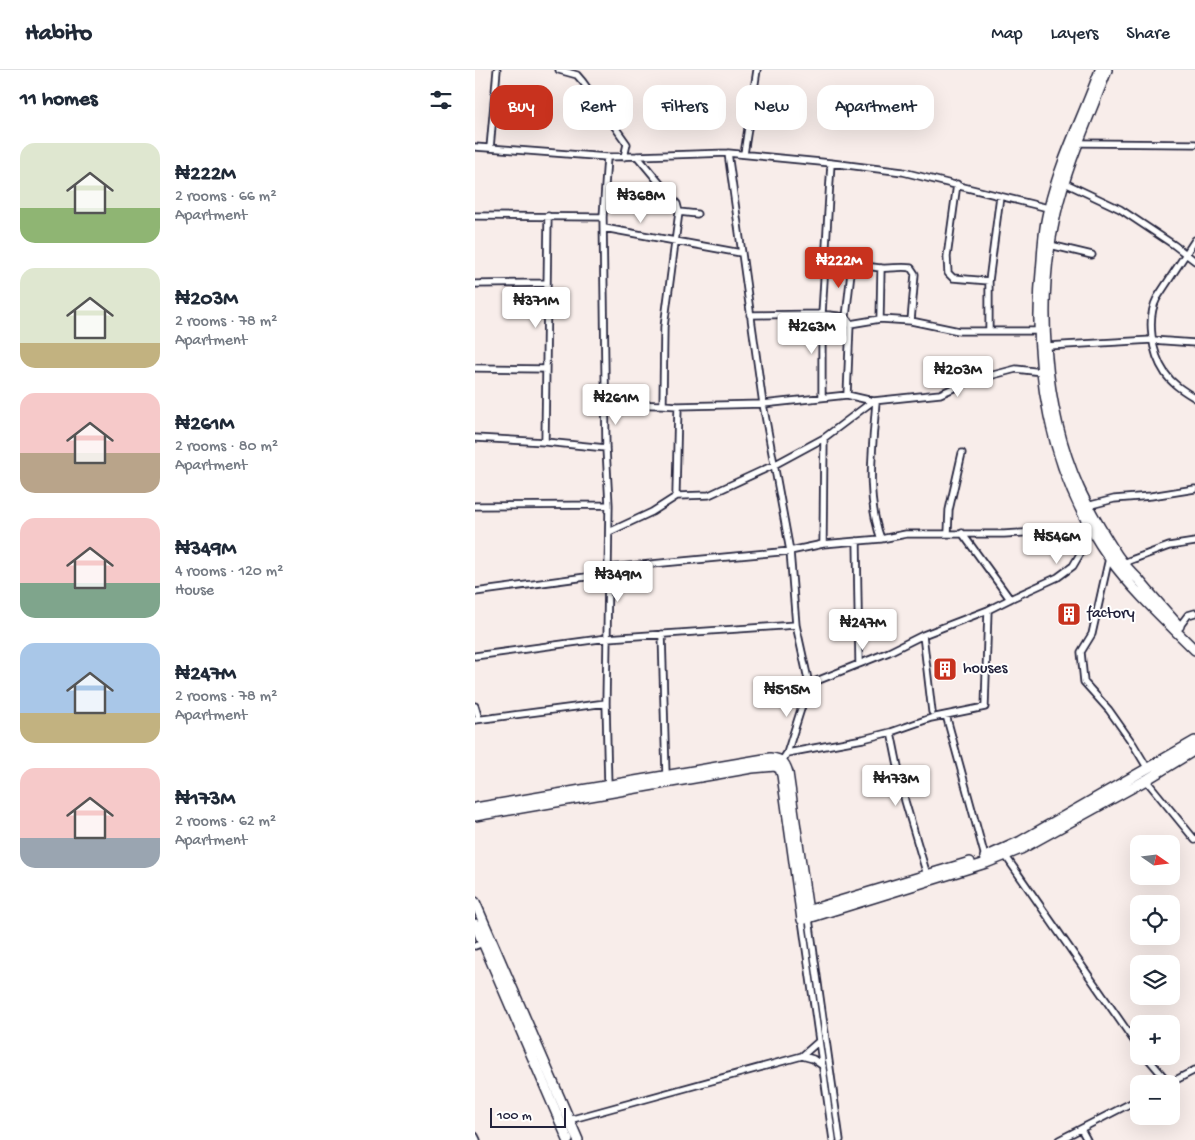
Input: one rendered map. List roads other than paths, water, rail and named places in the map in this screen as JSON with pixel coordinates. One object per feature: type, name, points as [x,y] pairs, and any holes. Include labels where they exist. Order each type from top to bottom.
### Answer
[{"type":"main road","points":[[1100,70],[1072,140],[1048,208],[1038,295],[1041,372],[1054,443],[1090,528],[1109,558],[1195,650]]},
{"type":"main road","points":[[1107,70],[1065,184],[1056,213],[1051,244],[1045,295],[1047,346],[1057,419],[1070,465],[1087,506],[1123,563],[1195,642]]},
{"type":"main road","points":[[805,916],[985,857],[1021,841],[1195,741]]},
{"type":"main road","points":[[805,916],[986,863],[1005,855],[1146,780],[1195,750]]},
{"type":"main road","points":[[475,808],[608,786],[627,786],[666,775],[770,758],[782,760]]},
{"type":"main road","points":[[475,816],[627,786],[771,765],[782,760]]},
{"type":"main road","points":[[782,760],[788,773],[805,916]]},
{"type":"main road","points":[[475,902],[578,1140]]},
{"type":"main road","points":[[475,924],[479,944],[568,1140]]},
{"type":"street","points":[[490,148],[497,70]]},
{"type":"street","points":[[559,70],[577,75],[583,82],[627,144],[624,157]]},
{"type":"street","points":[[744,154],[757,70]]},
{"type":"street","points":[[1079,143],[1195,144]]},
{"type":"street","points":[[475,147],[607,158],[728,153],[831,163],[903,172],[1048,208]]},
{"type":"street","points":[[728,153],[763,404],[789,551],[796,624],[809,684],[782,760]]},
{"type":"street","points":[[637,156],[677,204],[679,212],[664,327],[663,405]]},
{"type":"street","points":[[607,158],[603,218],[606,448],[609,505],[606,703],[608,786]]},
{"type":"street","points":[[821,397],[823,314],[831,163]]},
{"type":"street","points":[[957,184],[947,257],[948,273],[953,278],[989,282]]},
{"type":"street","points":[[1065,184],[1120,209],[1195,261]]},
{"type":"street","points":[[989,331],[989,282],[1000,196]]},
{"type":"street","points":[[679,212],[697,214]]},
{"type":"street","points":[[475,216],[603,218]]},
{"type":"street","points":[[545,442],[548,216]]},
{"type":"street","points":[[604,228],[741,253]]},
{"type":"street","points":[[1195,240],[1152,308],[1151,320],[1152,340],[1165,373],[1175,385],[1195,398]]},
{"type":"street","points":[[1051,244],[1092,254]]},
{"type":"street","points":[[827,255],[852,263],[881,268],[905,266],[911,268],[915,274],[911,321]]},
{"type":"street","points":[[847,395],[850,324],[846,317],[852,263]]},
{"type":"street","points":[[880,319],[881,268]]},
{"type":"street","points":[[475,284],[547,283]]},
{"type":"street","points":[[750,315],[823,314],[846,317]]},
{"type":"street","points":[[850,324],[880,319],[911,321],[959,331],[1039,331]]},
{"type":"street","points":[[1047,346],[1152,340],[1195,343]]},
{"type":"street","points":[[475,368],[545,369]]},
{"type":"street","points":[[606,404],[678,406],[763,404],[847,395],[875,401],[940,394],[970,381],[1016,369],[1041,372]]},
{"type":"street","points":[[609,532],[652,512],[677,496],[709,495],[774,465],[824,438],[875,401]]},
{"type":"street","points":[[875,401],[871,471],[876,525],[881,539]]},
{"type":"street","points":[[677,496],[678,406]]},
{"type":"street","points":[[475,438],[606,448]]},
{"type":"street","points":[[823,544],[824,438]]},
{"type":"street","points":[[948,533],[949,510],[962,453]]},
{"type":"street","points":[[1087,506],[1114,499],[1151,496],[1195,489]]},
{"type":"street","points":[[475,506],[609,505]]},
{"type":"street","points":[[475,592],[609,571],[789,551],[823,544],[881,539],[906,534],[1004,534],[1090,528],[1073,566],[1057,577],[988,610],[923,635],[889,652],[809,684]]},
{"type":"street","points":[[962,533],[1010,598]]},
{"type":"street","points":[[857,541],[859,664]]},
{"type":"street","points":[[1123,563],[1169,546],[1195,542]]},
{"type":"street","points":[[1109,558],[1092,634],[1081,652],[1084,682],[1109,710],[1148,769]]},
{"type":"street","points":[[782,760],[891,732],[931,718],[982,709],[986,705],[988,610]]},
{"type":"street","points":[[1179,626],[1188,615],[1195,613]]},
{"type":"street","points":[[475,656],[607,638],[796,624]]},
{"type":"street","points":[[662,634],[666,775]]},
{"type":"street","points":[[923,635],[932,712]]},
{"type":"street","points":[[475,706],[477,720],[606,703]]},
{"type":"street","points":[[946,715],[985,857]]},
{"type":"street","points":[[891,732],[905,801],[927,875]]},
{"type":"street","points":[[1146,780],[1195,840]]},
{"type":"street","points":[[1005,855],[1130,1035]]},
{"type":"street","points":[[805,916],[819,1041],[833,1140]]},
{"type":"street","points":[[805,916],[840,1140]]},
{"type":"street","points":[[569,1120],[802,1056],[819,1041]]},
{"type":"street","points":[[802,1056],[813,1059],[823,1066]]},
{"type":"street","points":[[1153,1065],[1161,1075]]},
{"type":"street","points":[[1180,1078],[1195,1070]]},
{"type":"street","points":[[1059,1140],[1130,1104]]},
{"type":"street","points":[[1081,1129],[1087,1140]]},
{"type":"street","points":[[475,1136],[477,1140]]},
{"type":"place","name":"factory","points":[[1069,614]]},
{"type":"place","name":"houses","points":[[945,669]]}]
